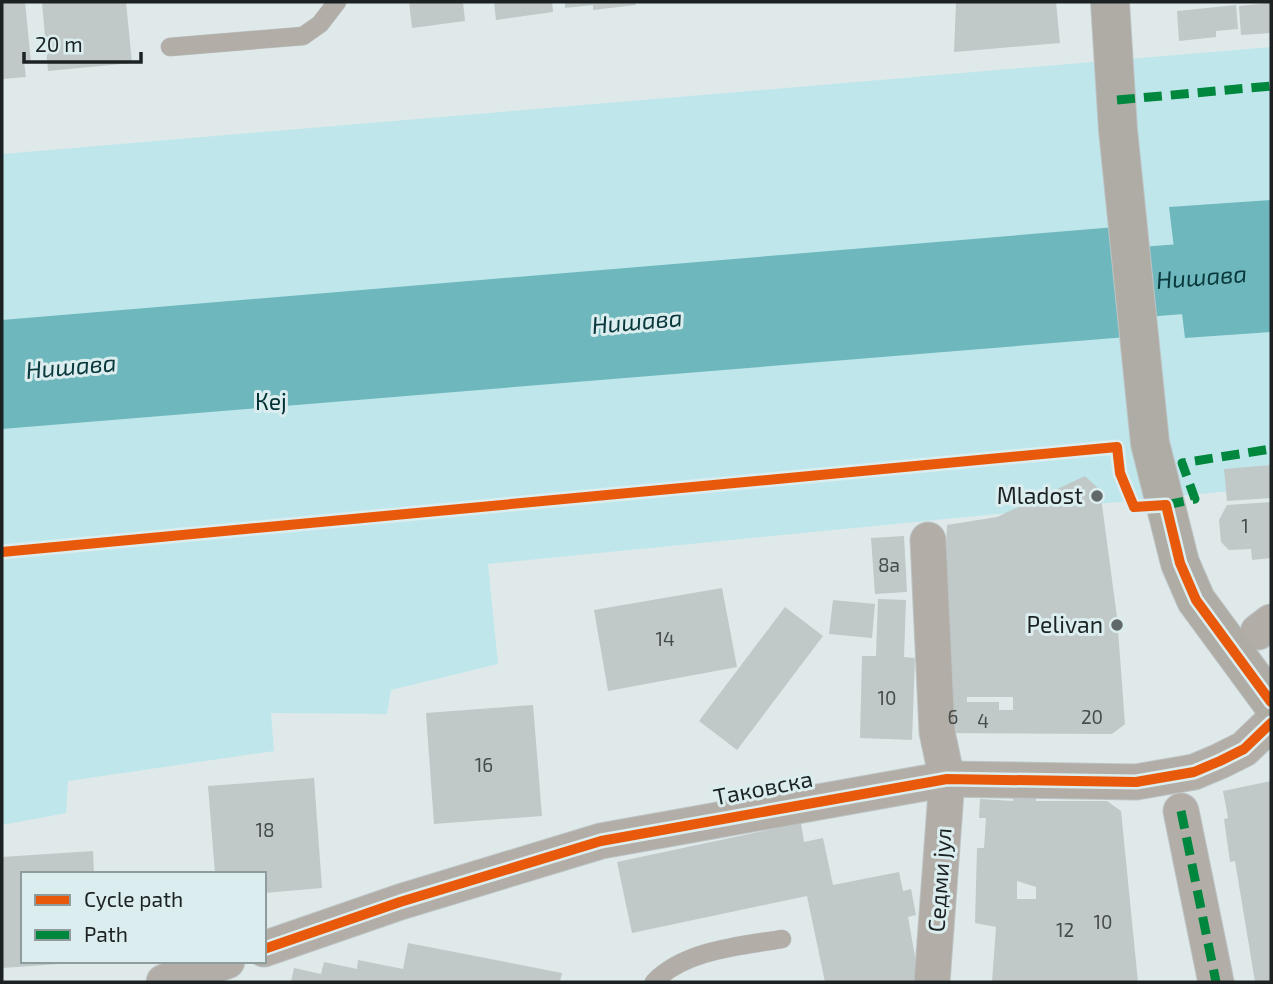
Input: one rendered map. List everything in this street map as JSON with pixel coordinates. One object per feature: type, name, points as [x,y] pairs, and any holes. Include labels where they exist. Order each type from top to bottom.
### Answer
[{"type":"main road","points":[[1110,2],[1118,130],[1150,443],[1180,563],[1196,600],[1271,702]]},
{"type":"street","name":"Седми јул","points":[[928,540],[937,732],[947,779],[932,982]]},
{"type":"street","name":"Таковска","points":[[266,948],[400,902],[601,841],[947,779],[1136,782],[1194,772],[1244,749],[1271,723]]},
{"type":"street","points":[[1181,811],[1216,982]]},
{"type":"street","points":[[164,982],[221,963]]},
{"type":"lane","points":[[170,47],[303,36],[320,24],[337,2]]},
{"type":"lane","points":[[654,982],[664,972],[685,960],[782,939]]},
{"type":"green space","name":"Кеј","points":[[1271,47],[1271,487],[488,564],[498,664],[391,690],[387,714],[271,713],[274,751],[68,781],[66,813],[2,825],[2,154]]},
{"type":"water","points":[[1271,200],[1271,332],[1185,338],[1169,207]]},
{"type":"water","points":[[1128,226],[1139,336],[2,429],[2,320]]},
{"type":"building","points":[[2,2],[25,2],[31,62],[24,62],[26,77],[2,79]]},
{"type":"building","points":[[42,2],[126,2],[132,63],[48,71]]},
{"type":"building","points":[[409,2],[463,2],[465,21],[412,28]]},
{"type":"building","points":[[494,2],[552,2],[553,12],[496,20]]},
{"type":"building","points":[[565,2],[635,2],[636,5],[593,10],[593,5],[565,8]]},
{"type":"building","points":[[956,2],[1056,2],[1060,43],[954,52]]},
{"type":"building","points":[[1271,3],[1271,33],[1241,35],[1239,6]]},
{"type":"building","points":[[1236,5],[1238,29],[1216,31],[1216,37],[1179,41],[1177,11]]},
{"type":"building","points":[[1271,465],[1271,498],[1227,501],[1224,469]]},
{"type":"building","points":[[1085,476],[1100,490],[1117,617],[1125,724],[1112,734],[938,733],[947,525],[997,517]],"holes":[[[967,697],[1013,697],[1013,710],[999,710],[999,702],[967,702]]]},
{"type":"building","points":[[1271,502],[1271,558],[1252,560],[1251,549],[1229,550],[1221,542],[1219,520],[1227,505]]},
{"type":"building","points":[[904,536],[907,592],[875,594],[871,538]]},
{"type":"building","points":[[722,588],[737,667],[608,691],[594,610]]},
{"type":"building","points":[[878,599],[906,600],[904,657],[915,658],[912,740],[860,738],[862,656],[876,656]]},
{"type":"building","points":[[833,600],[875,604],[872,638],[829,634]]},
{"type":"building","points":[[785,607],[823,636],[737,750],[699,721]]},
{"type":"building","points":[[533,705],[542,816],[434,824],[426,713]]},
{"type":"building","points":[[314,778],[322,888],[266,893],[266,872],[215,872],[208,786]]},
{"type":"building","points":[[1271,781],[1271,982],[1255,982],[1235,861],[1230,862],[1224,819],[1228,818],[1223,791]]},
{"type":"building","points":[[1013,792],[1037,793],[1036,801],[1107,801],[1121,811],[1138,982],[992,982],[996,927],[975,923],[977,848],[984,848],[986,818],[979,818],[980,799],[1013,801]],"holes":[[[1017,881],[1036,887],[1036,899],[1017,899]]]},
{"type":"building","points":[[801,823],[804,842],[823,838],[833,885],[899,872],[903,891],[911,889],[916,915],[908,917],[916,962],[929,982],[825,982],[807,896],[632,933],[617,862]]},
{"type":"building","points":[[93,851],[94,872],[21,872],[21,963],[74,963],[2,968],[2,857]]},
{"type":"building","points":[[408,943],[562,973],[560,982],[291,982],[294,968],[321,974],[324,962],[357,969],[358,960],[403,969]]},
{"type":"waterway","name":"Нишава","points":[[1055,289],[1271,272]]},
{"type":"marked path","points":[[1117,100],[1271,86]]},
{"type":"marked path","points":[[1166,505],[1195,499],[1182,463],[1271,449]]},
{"type":"marked path","points":[[1181,811],[1216,982]]},
{"type":"cycle path","points":[[2,552],[1117,447],[1120,473],[1134,507],[1166,505],[1180,563],[1196,600],[1271,702]]},
{"type":"cycle path","points":[[266,948],[400,902],[601,841],[947,779],[1136,782],[1194,772],[1244,749],[1271,723]]},
{"type":"place","name":"Mladost","points":[[1097,496]]},
{"type":"place","name":"Pelivan","points":[[1117,625]]}]
